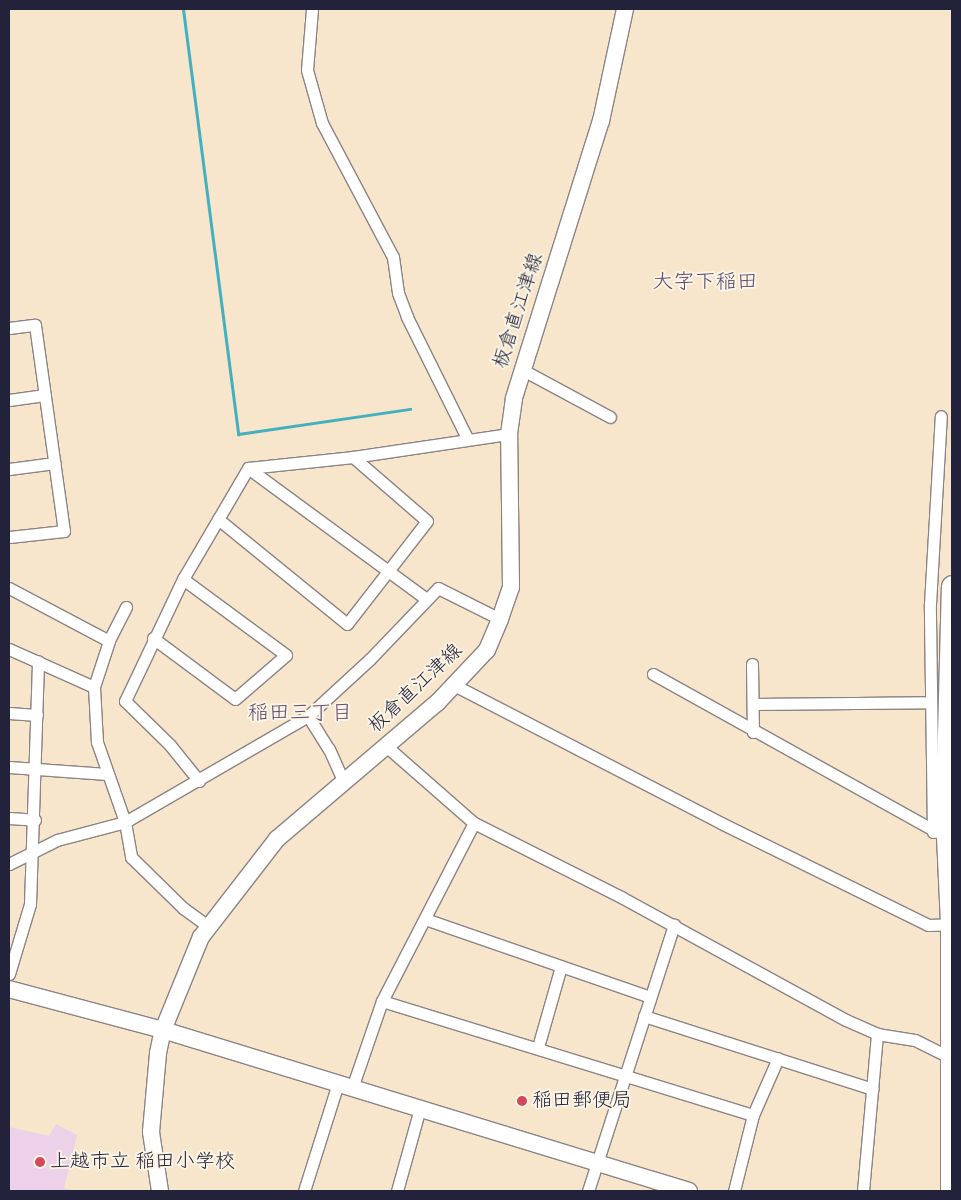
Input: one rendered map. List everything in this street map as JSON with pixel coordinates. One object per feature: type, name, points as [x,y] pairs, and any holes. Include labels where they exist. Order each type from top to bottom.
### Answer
[{"type":"highway","points":[[952,586],[939,832],[952,924],[952,1191]]},
{"type":"main road","name":"板倉直江津線","points":[[160,1191],[151,1132],[162,1030],[201,937],[277,839],[454,685],[487,650],[500,619],[511,587],[509,434],[521,369],[571,223],[601,121],[624,9]]},
{"type":"main road","points":[[9,989],[162,1030],[689,1191]]},
{"type":"street","points":[[312,9],[306,70],[322,123],[393,257],[406,316],[467,438]]},
{"type":"street","points":[[9,328],[35,325],[64,531],[9,537]]},
{"type":"street","points":[[521,369],[610,417]]},
{"type":"street","points":[[9,400],[45,395]]},
{"type":"street","points":[[939,832],[931,702],[931,544],[941,416]]},
{"type":"street","points":[[248,468],[353,457],[467,438],[509,434]]},
{"type":"street","points":[[218,519],[347,624],[387,570],[427,521],[353,457]]},
{"type":"street","points":[[9,469],[54,463]]},
{"type":"street","points":[[248,468],[425,598]]},
{"type":"street","points":[[199,781],[170,745],[125,702],[153,638],[183,578],[248,468]]},
{"type":"street","points":[[153,638],[235,699],[286,655],[183,578]]},
{"type":"street","points":[[9,588],[109,641]]},
{"type":"street","points":[[9,864],[34,849],[125,822],[199,781],[308,716],[395,635],[425,598],[438,588],[500,619]]},
{"type":"street","points":[[126,607],[109,641],[94,687],[97,742],[106,774],[125,822],[130,857],[183,908],[209,927]]},
{"type":"street","points":[[9,648],[94,687]]},
{"type":"street","points":[[9,974],[30,904],[35,820],[38,661]]},
{"type":"street","points":[[752,664],[754,732]]},
{"type":"street","points":[[653,674],[754,732],[939,832]]},
{"type":"street","points":[[454,685],[928,925],[952,924]]},
{"type":"street","points":[[753,704],[931,702]]},
{"type":"street","points":[[9,713],[37,714]]},
{"type":"street","points":[[308,716],[329,748],[344,782]]},
{"type":"street","points":[[386,746],[474,823],[674,925],[878,1034],[915,1040],[951,1058]]},
{"type":"street","points":[[9,767],[36,767],[106,774]]},
{"type":"street","points":[[9,818],[35,820]]},
{"type":"street","points":[[304,1191],[345,1086],[382,1001],[474,823]]},
{"type":"street","points":[[425,919],[650,997]]},
{"type":"street","points":[[588,1191],[674,925]]},
{"type":"street","points":[[538,1047],[561,966]]},
{"type":"street","points":[[382,1001],[538,1047],[626,1077],[753,1114]]},
{"type":"street","points":[[644,1016],[874,1089]]},
{"type":"street","points":[[863,1191],[878,1034]]},
{"type":"street","points":[[734,1191],[753,1114],[778,1058]]},
{"type":"street","points":[[397,1191],[420,1108]]},
{"type":"shaded area","name":"上越市立 稲田小学校","points":[[56,1124],[77,1135],[64,1188],[73,1191],[9,1191],[9,1127],[49,1136]]},
{"type":"waterway","points":[[183,9],[238,434],[410,409]]},
{"type":"place","name":"稲田郵便局","points":[[522,1101]]},
{"type":"place","name":"上越市立 稲田小学校","points":[[40,1162]]},
{"type":"district","name":"大字下稲田","points":[[705,283]]},
{"type":"district","name":"稲田三丁目","points":[[300,714]]}]
